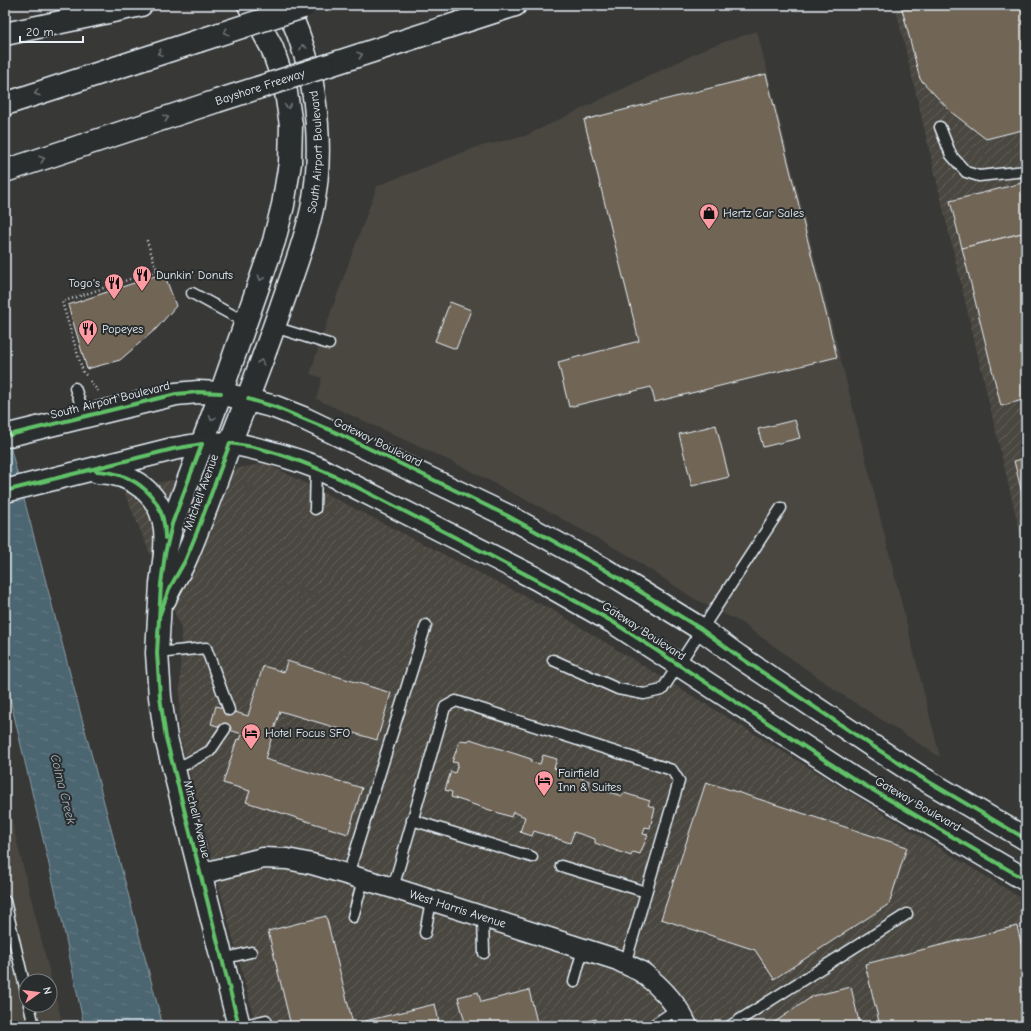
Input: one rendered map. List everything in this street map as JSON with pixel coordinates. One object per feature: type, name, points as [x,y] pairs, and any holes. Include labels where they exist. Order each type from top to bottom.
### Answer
[{"type":"main road","points":[[5,34],[140,5]]},
{"type":"main road","name":"South Airport Boulevard","points":[[5,436],[176,394],[198,392],[221,393],[274,241],[283,205],[290,164],[291,125],[285,86],[272,48],[249,5]]},
{"type":"main road","name":"Bayshore Freeway","points":[[5,171],[515,5]]},
{"type":"main road","points":[[5,104],[300,6]]},
{"type":"main road","name":"South Airport Boulevard","points":[[230,443],[248,399],[274,327],[312,209],[317,170],[317,127],[312,84],[301,40],[300,6]]},
{"type":"main road","name":"Gateway Boulevard","points":[[221,393],[275,407],[303,418],[508,516],[602,568],[701,629],[738,656],[871,745],[926,780],[1026,839]]},
{"type":"main road","name":"Mitchell Avenue","points":[[221,393],[172,524],[165,554],[161,584],[157,653],[160,697],[166,738],[239,1026]]},
{"type":"main road","points":[[5,491],[173,449],[202,444],[230,443]]},
{"type":"main road","name":"Gateway Boulevard","points":[[230,443],[260,448],[289,457],[316,468],[537,579],[613,622],[854,779],[1026,880]]},
{"type":"main road","name":"Mitchell Avenue","points":[[160,614],[169,589],[185,561],[197,532],[230,443]]},
{"type":"main road","points":[[86,471],[108,472],[128,478],[144,488],[159,506],[165,528],[165,554]]},
{"type":"street","name":"West Harris Avenue","points":[[200,874],[263,858],[287,859],[312,864],[392,888],[431,902],[618,960],[642,972],[665,992],[684,1019],[687,1026]]},
{"type":"lane","points":[[940,127],[951,155],[966,172],[978,176],[1026,171]]},
{"type":"lane","points":[[192,293],[245,322]]},
{"type":"lane","points":[[274,327],[329,344]]},
{"type":"lane","points":[[75,388],[94,414]]},
{"type":"lane","points":[[315,509],[316,468]]},
{"type":"lane","points":[[553,660],[618,689],[644,694],[662,690],[781,508]]},
{"type":"lane","points":[[353,917],[356,878],[426,625]]},
{"type":"lane","points":[[157,653],[206,648],[229,710]]},
{"type":"lane","points":[[392,888],[445,707],[456,701],[672,770],[679,781],[625,964]]},
{"type":"lane","points":[[174,770],[210,751],[225,729]]},
{"type":"lane","points":[[412,820],[532,857]]},
{"type":"lane","points":[[561,866],[646,892]]},
{"type":"lane","points":[[5,901],[22,973]]},
{"type":"lane","points":[[425,933],[431,902]]},
{"type":"lane","points":[[730,1026],[907,914]]},
{"type":"lane","points":[[483,918],[484,953]]},
{"type":"lane","points":[[574,982],[583,949]]},
{"type":"lane","points":[[222,959],[251,952]]},
{"type":"lane","points":[[652,1026],[677,1009]]},
{"type":"lane","points":[[31,1013],[34,1026]]},
{"type":"lane","points":[[239,1026],[266,1020]]},
{"type":"path","points":[[94,414],[98,390],[83,372],[62,302],[157,270],[146,238]]},
{"type":"shaded area","points":[[895,5],[1026,5],[1026,559]]},
{"type":"shaded area","points":[[757,31],[940,757],[841,694],[740,622],[693,598],[626,554],[465,468],[316,399],[322,378],[310,374],[322,336],[377,186],[477,147],[525,136],[709,47]]},
{"type":"shaded area","points":[[266,463],[556,612],[1026,901],[1026,1026],[256,1026],[179,734],[181,628],[123,489]]},
{"type":"shaded area","points":[[5,794],[50,973],[18,973],[18,1013],[58,1013],[58,1006],[63,1026],[5,1026]]},
{"type":"water","name":"Colma Creek","points":[[5,427],[163,1026],[84,1026],[62,920],[5,677]]},
{"type":"building","points":[[901,5],[1026,5],[1026,129],[986,139],[951,112],[920,79]]},
{"type":"building","name":"Hertz Car Sales","points":[[766,74],[837,357],[655,402],[651,387],[569,407],[558,362],[639,341],[584,120]]},
{"type":"building","points":[[1026,182],[1026,232],[962,248],[950,201]]},
{"type":"building","points":[[1026,232],[1026,399],[1001,406],[962,248]]},
{"type":"building","points":[[164,273],[176,306],[157,328],[120,360],[87,369],[68,305]]},
{"type":"building","points":[[450,302],[471,310],[456,349],[435,341]]},
{"type":"building","points":[[795,420],[800,438],[763,447],[758,429]]},
{"type":"building","points":[[716,425],[729,477],[692,486],[679,434]]},
{"type":"building","points":[[1026,458],[1026,509],[1014,461]]},
{"type":"building","name":"Hotel Focus SFO","points":[[287,661],[391,693],[377,740],[280,711],[265,759],[362,788],[348,834],[246,802],[250,791],[223,783],[237,739],[240,740],[242,734],[211,724],[216,706],[248,716],[263,666],[284,672]]},
{"type":"building","name":"Fairfield Inn & Suites","points":[[470,739],[531,759],[531,762],[540,764],[543,755],[557,759],[554,768],[589,781],[589,786],[622,796],[624,793],[650,801],[648,805],[655,808],[650,828],[645,827],[643,834],[648,835],[640,854],[633,852],[631,856],[595,843],[595,839],[574,832],[570,843],[534,831],[532,836],[520,832],[525,817],[513,812],[511,817],[451,797],[452,792],[445,790],[451,771],[455,773],[458,763],[452,762],[460,740],[468,741]]},
{"type":"building","points":[[706,782],[907,847],[889,904],[774,979],[755,950],[661,919]]},
{"type":"building","points":[[326,916],[353,1024],[435,1004],[440,1026],[291,1026],[268,931]]},
{"type":"building","points":[[1017,926],[1026,964],[1026,1026],[880,1026],[865,964]]},
{"type":"building","points":[[851,987],[860,1026],[769,1026],[813,996]]},
{"type":"building","points":[[529,990],[538,1026],[466,1026],[458,997],[478,992],[481,1002]]},
{"type":"building","points":[[596,1019],[598,1026],[568,1026]]},
{"type":"cycle path","points":[[5,436],[176,394],[198,392],[221,393]]},
{"type":"cycle path","points":[[248,399],[275,407],[335,432],[508,516],[602,568],[701,629],[738,656],[919,776],[1026,839]]},
{"type":"cycle path","points":[[160,614],[169,589],[185,561],[197,532],[230,443],[283,455],[345,481],[580,603],[613,622],[854,779],[1026,880]]},
{"type":"cycle path","points":[[202,444],[172,524],[165,554],[161,584],[157,653],[160,697],[166,738],[239,1026]]},
{"type":"cycle path","points":[[5,491],[173,449],[202,444]]},
{"type":"cycle path","points":[[96,471],[123,477],[135,482],[146,490],[154,499],[160,511],[164,523],[165,538]]},
{"type":"place","name":"Hertz Car Sales","points":[[709,230]]},
{"type":"place","name":"Dunkin' Donuts","points":[[142,292]]},
{"type":"place","name":"Togo's","points":[[114,300]]},
{"type":"place","name":"Popeyes","points":[[88,346]]},
{"type":"place","name":"Hotel Focus SFO","points":[[251,750]]},
{"type":"place","name":"Fairfield Inn & Suites","points":[[544,797]]}]
